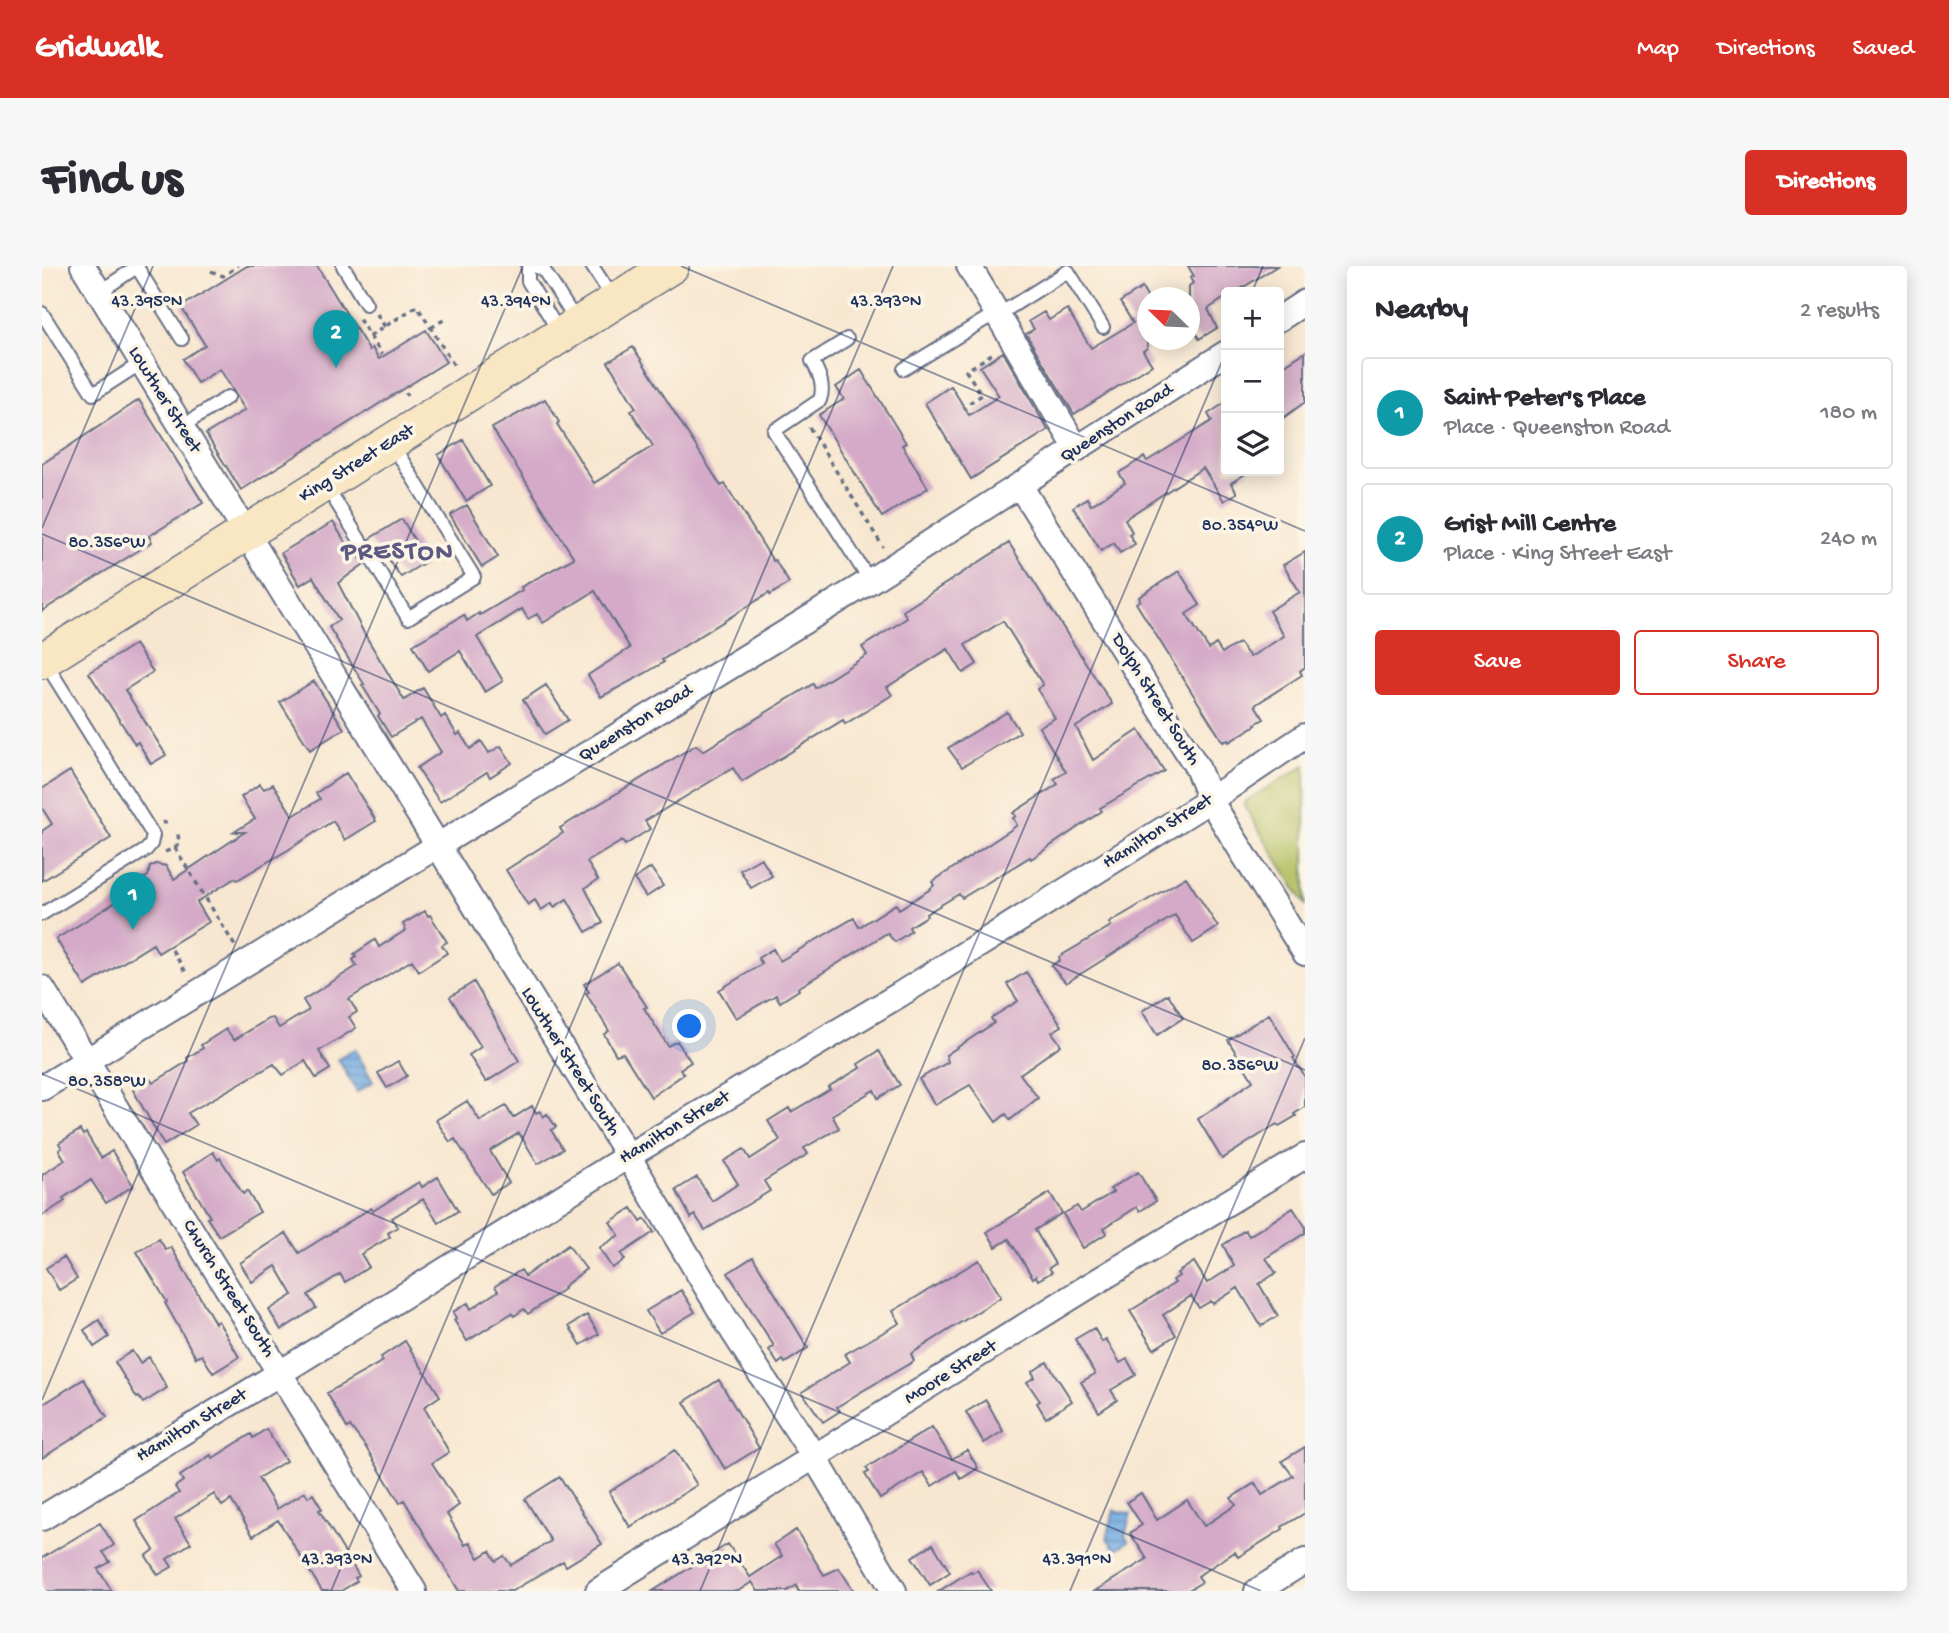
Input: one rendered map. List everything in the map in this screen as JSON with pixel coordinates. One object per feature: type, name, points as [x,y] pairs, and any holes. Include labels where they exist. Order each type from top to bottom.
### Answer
[{"type":"main road","name":"King Street East","points":[[43,660],[671,266]]},
{"type":"street","name":"Lowther Street","points":[[83,266],[247,533]]},
{"type":"street","points":[[969,266],[1077,449]]},
{"type":"street","points":[[1284,316],[1305,302]]},
{"type":"street","name":"Queenston Road","points":[[42,1088],[870,581],[1221,356]]},
{"type":"street","name":"Dolph Street South","points":[[1020,486],[1197,767],[1210,800],[1305,953]]},
{"type":"street","name":"Lowther Street South","points":[[247,533],[894,1591]]},
{"type":"street","name":"Hamilton Street","points":[[42,1518],[628,1156],[899,995],[1210,800],[1305,736]]},
{"type":"street","name":"Church Street South","points":[[42,988],[414,1591]]},
{"type":"street","name":"Moore Street","points":[[598,1591],[1086,1288],[1305,1156]]},
{"type":"street","points":[[1257,1591],[1305,1561]]},
{"type":"lane","points":[[343,266],[366,304]]},
{"type":"lane","points":[[528,266],[528,281],[569,329]]},
{"type":"lane","points":[[534,266],[543,270],[569,329]]},
{"type":"lane","points":[[592,266],[615,302]]},
{"type":"lane","points":[[98,293],[137,267],[182,339]]},
{"type":"lane","points":[[904,369],[1068,271],[1103,327]]},
{"type":"lane","points":[[42,313],[93,394],[141,363]]},
{"type":"lane","points":[[847,339],[811,361],[818,372],[822,394],[816,405],[774,430],[870,581]]},
{"type":"lane","points":[[181,427],[228,397]]},
{"type":"lane","points":[[325,484],[408,618],[474,577],[391,443]]},
{"type":"lane","points":[[42,914],[146,850],[153,835],[43,660]]},
{"type":"path","points":[[211,271],[223,276],[238,266]]},
{"type":"path","points":[[370,336],[417,306],[455,367]]},
{"type":"path","points":[[355,313],[382,355]]},
{"type":"path","points":[[431,328],[445,319]]},
{"type":"path","points":[[970,403],[982,395],[966,371],[1002,347]]},
{"type":"path","points":[[801,414],[883,547]]},
{"type":"path","points":[[146,850],[151,858],[175,848],[178,834]]},
{"type":"path","points":[[175,848],[236,947]]},
{"type":"path","points":[[172,950],[199,992]]},
{"type":"green space","points":[[1305,765],[1305,904],[1244,806],[1246,801]]},
{"type":"water","points":[[355,1049],[373,1082],[357,1092],[338,1059]]},
{"type":"water","points":[[1114,1510],[1131,1514],[1125,1535],[1129,1541],[1115,1550],[1107,1538]]},
{"type":"building","points":[[247,266],[317,266],[369,350],[372,348],[379,359],[426,330],[446,362],[241,490],[206,434],[245,410],[220,369],[197,383],[183,359],[205,345],[181,307]]},
{"type":"building","points":[[1188,266],[1277,266],[1244,287],[1221,287],[1221,300],[1208,309],[1217,328],[1200,338],[1200,287],[1189,287],[1193,283],[1190,278],[1194,276]]},
{"type":"building","points":[[1137,291],[1137,350],[1144,350],[1152,365],[1074,414],[1026,334],[1034,329],[1029,321],[1044,312],[1049,320],[1067,309],[1091,348],[1133,323],[1120,302]]},
{"type":"building","points":[[633,347],[721,486],[725,484],[789,583],[662,660],[664,662],[601,697],[588,675],[630,648],[595,591],[543,623],[537,614],[528,619],[522,609],[477,637],[503,681],[485,692],[460,651],[428,671],[413,645],[464,615],[467,621],[479,613],[480,615],[522,590],[521,587],[574,558],[492,428],[545,399],[559,422],[557,424],[594,483],[653,446],[631,411],[636,408],[608,362]]},
{"type":"building","points":[[1003,352],[1048,430],[971,479],[925,403],[951,386],[969,415],[999,396],[980,367]]},
{"type":"building","points":[[1305,352],[1305,402],[1284,417],[1284,413],[1284,366]]},
{"type":"building","points":[[861,370],[906,443],[902,445],[928,488],[882,517],[819,415],[844,399],[836,387]]},
{"type":"building","points":[[139,400],[203,503],[149,536],[152,542],[42,611],[42,464]]},
{"type":"building","points":[[1221,405],[1221,476],[1242,476],[1231,483],[1237,493],[1224,501],[1203,468],[1125,519],[1135,544],[1120,553],[1114,543],[1101,551],[1073,507],[1087,498],[1091,505],[1125,483],[1119,473],[1144,457],[1147,461],[1212,421],[1208,414]]},
{"type":"building","points":[[463,440],[490,486],[466,501],[438,455]]},
{"type":"building","points":[[467,505],[498,557],[482,567],[450,515]]},
{"type":"building","points":[[402,519],[427,561],[401,577],[383,552],[379,555],[369,539]]},
{"type":"building","points":[[333,522],[350,550],[354,548],[364,564],[338,583],[404,700],[423,688],[441,718],[445,715],[457,735],[460,733],[470,749],[481,741],[489,753],[501,746],[512,763],[490,777],[487,772],[440,802],[417,768],[441,752],[421,719],[391,737],[362,685],[364,684],[329,627],[339,620],[313,577],[300,585],[281,553]]},
{"type":"building","points":[[1009,543],[1112,704],[1076,727],[1093,760],[1139,730],[1164,771],[1100,808],[1102,811],[1031,859],[1030,857],[962,898],[959,894],[926,914],[927,916],[909,927],[911,931],[895,942],[887,933],[780,1002],[776,995],[736,1018],[719,990],[762,964],[758,958],[773,949],[780,961],[854,918],[859,927],[896,904],[899,909],[929,890],[934,885],[932,882],[1012,829],[1017,825],[1013,813],[1058,784],[1054,779],[1066,772],[1039,727],[1055,718],[1037,689],[1043,685],[1003,621],[965,645],[977,664],[963,673],[948,649],[887,687],[892,695],[845,724],[843,720],[742,782],[733,768],[645,821],[650,829],[625,845],[622,841],[587,862],[598,880],[585,888],[603,923],[586,932],[567,899],[554,907],[552,903],[541,910],[535,900],[528,905],[506,870],[563,833],[560,828],[696,745],[703,751],[813,684],[815,688],[867,655],[862,647],[907,618],[903,611]]},
{"type":"building","points":[[1305,552],[1305,667],[1300,671],[1302,675],[1255,705],[1264,719],[1229,742],[1223,742],[1136,603],[1140,600],[1139,597],[1179,571],[1200,605],[1186,614],[1209,649],[1216,644],[1222,653],[1239,643],[1250,657],[1284,636],[1269,611],[1300,592],[1283,565]]},
{"type":"building","points":[[135,644],[153,672],[125,690],[166,755],[151,764],[89,673]]},
{"type":"building","points":[[314,681],[344,729],[310,750],[280,702]]},
{"type":"building","points":[[546,685],[568,720],[545,734],[523,700]]},
{"type":"building","points":[[1007,712],[1020,732],[962,767],[948,748]]},
{"type":"building","points":[[70,771],[111,838],[42,881],[42,831],[52,824],[42,808],[42,789]]},
{"type":"building","points":[[346,773],[376,821],[345,840],[333,821],[197,902],[209,922],[158,953],[153,944],[85,986],[56,939],[132,892],[129,887],[148,876],[150,867],[156,864],[166,866],[174,879],[245,832],[234,832],[255,819],[241,797],[260,784],[264,789],[273,784],[293,816],[320,799],[316,793]]},
{"type":"building","points":[[761,858],[772,876],[751,888],[740,870]]},
{"type":"building","points":[[651,868],[663,886],[646,897],[634,879]]},
{"type":"building","points":[[1186,877],[1218,927],[1193,943],[1175,915],[1066,983],[1051,966],[1060,960],[1059,957],[1111,926],[1109,923]]},
{"type":"building","points":[[425,911],[447,942],[442,945],[447,953],[419,971],[412,960],[349,999],[357,1012],[349,1017],[356,1028],[319,1051],[330,1069],[316,1078],[305,1061],[283,1075],[274,1064],[188,1113],[196,1125],[164,1145],[133,1090],[150,1079],[153,1083],[188,1061],[187,1058],[203,1048],[201,1045],[226,1029],[234,1040],[268,1019],[273,1018],[279,1028],[309,1010],[303,1000],[357,966],[353,960],[356,957],[354,954],[375,940],[379,947],[406,930],[403,924]]},
{"type":"building","points":[[618,963],[647,1007],[644,1008],[668,1046],[677,1041],[691,1062],[680,1069],[684,1074],[651,1097],[623,1053],[616,1055],[604,1034],[609,1031],[586,993],[589,992],[584,984]]},
{"type":"building","points":[[1026,972],[1062,1026],[1052,1032],[1061,1045],[1020,1074],[1038,1098],[1010,1120],[1006,1114],[996,1122],[970,1085],[935,1105],[919,1079],[948,1062],[946,1055],[994,1023],[991,1018],[1018,1001],[1007,984]]},
{"type":"building","points":[[474,982],[519,1061],[486,1082],[469,1055],[481,1047],[450,997]]},
{"type":"building","points":[[1168,994],[1183,1018],[1157,1035],[1142,1011]]},
{"type":"building","points":[[1269,1014],[1305,1077],[1305,1107],[1294,1114],[1296,1116],[1279,1126],[1277,1124],[1222,1159],[1198,1119],[1253,1081],[1228,1040]]},
{"type":"building","points":[[879,1051],[900,1085],[878,1098],[874,1090],[832,1115],[839,1128],[804,1148],[808,1154],[764,1181],[770,1191],[705,1230],[695,1215],[691,1218],[676,1190],[697,1177],[712,1201],[738,1184],[724,1161],[744,1149],[750,1159],[780,1140],[768,1121],[789,1108],[791,1112],[830,1089],[828,1087],[860,1068],[858,1064]]},
{"type":"building","points":[[398,1061],[407,1076],[387,1088],[378,1073]]},
{"type":"building","points":[[467,1101],[480,1121],[506,1106],[513,1118],[532,1106],[536,1113],[540,1111],[543,1117],[547,1114],[556,1127],[551,1130],[563,1149],[538,1164],[519,1133],[490,1151],[509,1183],[491,1194],[455,1139],[450,1142],[436,1120]]},
{"type":"building","points":[[80,1130],[83,1135],[86,1133],[101,1158],[112,1151],[133,1186],[106,1203],[91,1180],[42,1216],[42,1175],[65,1160],[59,1150],[62,1148],[59,1143]]},
{"type":"building","points":[[213,1152],[218,1160],[220,1158],[243,1194],[247,1191],[260,1212],[219,1236],[183,1172]]},
{"type":"building","points":[[1138,1172],[1156,1201],[1140,1211],[1137,1207],[1104,1228],[1107,1233],[1083,1248],[1063,1214],[1077,1206],[1081,1212],[1113,1192],[1110,1189]]},
{"type":"building","points":[[438,1177],[458,1211],[439,1223],[423,1199],[392,1218],[398,1227],[388,1233],[390,1237],[361,1254],[369,1267],[345,1282],[340,1274],[308,1295],[316,1308],[281,1330],[269,1310],[293,1295],[276,1266],[252,1282],[240,1263],[286,1233],[299,1253],[371,1208],[373,1211],[419,1182],[422,1187]]},
{"type":"building","points":[[1050,1193],[1062,1213],[1035,1230],[1055,1264],[1049,1268],[1052,1272],[1038,1280],[1036,1276],[1033,1278],[1009,1239],[996,1247],[987,1232]]},
{"type":"building","points":[[632,1208],[641,1222],[645,1219],[654,1232],[621,1254],[625,1260],[612,1268],[599,1248],[619,1235],[610,1222]]},
{"type":"building","points":[[1293,1208],[1305,1226],[1305,1233],[1266,1258],[1276,1273],[1259,1284],[1278,1316],[1261,1326],[1238,1288],[1213,1304],[1211,1301],[1199,1308],[1191,1296],[1163,1315],[1176,1335],[1154,1349],[1130,1311],[1175,1283],[1173,1280],[1179,1276],[1177,1273],[1194,1262],[1207,1283],[1234,1266],[1223,1245],[1245,1230],[1249,1236]]},
{"type":"building","points":[[159,1239],[166,1250],[171,1247],[215,1323],[218,1321],[239,1357],[213,1373],[202,1355],[196,1358],[137,1252]]},
{"type":"building","points":[[568,1245],[586,1269],[563,1287],[564,1289],[528,1314],[524,1309],[514,1316],[512,1313],[467,1341],[454,1320],[456,1318],[453,1312],[468,1303],[471,1309],[498,1291],[495,1286],[521,1270],[525,1276]]},
{"type":"building","points":[[64,1257],[77,1279],[59,1290],[46,1268]]},
{"type":"building","points":[[753,1257],[808,1348],[785,1363],[783,1360],[778,1364],[769,1350],[774,1346],[728,1273]]},
{"type":"building","points":[[979,1260],[1001,1297],[911,1354],[914,1361],[837,1407],[840,1411],[823,1422],[802,1392],[850,1362],[845,1354],[900,1323],[893,1311]]},
{"type":"building","points":[[681,1290],[695,1312],[660,1333],[646,1311]]},
{"type":"building","points":[[587,1315],[599,1334],[581,1345],[569,1326]]},
{"type":"building","points":[[99,1320],[109,1337],[94,1347],[84,1330]]},
{"type":"building","points":[[1094,1328],[1102,1342],[1106,1339],[1120,1363],[1127,1359],[1136,1375],[1111,1390],[1117,1400],[1099,1412],[1081,1382],[1095,1374],[1075,1339]]},
{"type":"building","points":[[405,1341],[440,1396],[424,1407],[449,1452],[432,1463],[459,1505],[447,1514],[465,1545],[470,1542],[479,1558],[490,1551],[496,1561],[504,1556],[511,1565],[551,1541],[525,1499],[560,1477],[602,1544],[566,1566],[563,1561],[512,1591],[459,1591],[404,1500],[400,1503],[365,1446],[350,1426],[347,1428],[327,1393],[383,1361],[381,1357]]},
{"type":"building","points":[[132,1351],[140,1363],[149,1357],[167,1388],[143,1403],[137,1398],[115,1362]]},
{"type":"building","points":[[1047,1362],[1072,1401],[1046,1418],[1037,1403],[1040,1401],[1027,1382],[1035,1377],[1032,1372]]},
{"type":"building","points":[[84,1379],[107,1417],[42,1458],[42,1405]]},
{"type":"building","points":[[719,1380],[759,1448],[725,1469],[684,1402]]},
{"type":"building","points":[[986,1400],[1003,1431],[984,1443],[966,1412]]},
{"type":"building","points":[[932,1427],[952,1459],[967,1450],[978,1468],[961,1479],[956,1471],[932,1486],[923,1472],[880,1499],[865,1474],[869,1472],[866,1468]]},
{"type":"building","points":[[266,1429],[286,1461],[258,1478],[277,1509],[305,1492],[308,1497],[313,1494],[322,1509],[319,1510],[359,1576],[355,1578],[357,1581],[341,1591],[322,1591],[278,1520],[253,1536],[231,1500],[222,1506],[214,1494],[175,1519],[191,1543],[167,1559],[172,1567],[158,1575],[146,1556],[154,1550],[136,1521],[179,1493],[175,1487],[183,1481],[180,1476],[211,1455],[213,1458],[251,1434],[253,1438]]},
{"type":"building","points":[[1305,1447],[1305,1513],[1282,1527],[1283,1529],[1238,1557],[1235,1552],[1205,1571],[1198,1576],[1202,1582],[1187,1591],[1095,1591],[1147,1559],[1130,1533],[1142,1525],[1127,1502],[1141,1493],[1157,1520],[1187,1500],[1204,1526],[1236,1505],[1231,1498],[1255,1483],[1262,1495],[1293,1476],[1282,1461]]},
{"type":"building","points":[[675,1450],[697,1485],[630,1527],[609,1492]]},
{"type":"building","points":[[100,1523],[114,1545],[103,1552],[110,1562],[98,1569],[112,1591],[42,1591],[42,1558]]},
{"type":"building","points":[[796,1530],[824,1575],[839,1568],[854,1591],[798,1591],[797,1585],[787,1591],[758,1591],[752,1582],[738,1591],[653,1591],[728,1544],[750,1577],[782,1556],[774,1544]]},
{"type":"building","points":[[933,1544],[950,1572],[930,1585],[912,1557]]},
{"type":"building","points":[[977,1570],[991,1591],[939,1591],[971,1571],[972,1573]]},
{"type":"place","name":"Grist Mill Centre","points":[[336,368]]},
{"type":"place","name":"Saint Peter's Place","points":[[133,930]]},
{"type":"district","name":"PRESTON","points":[[398,553]]}]
